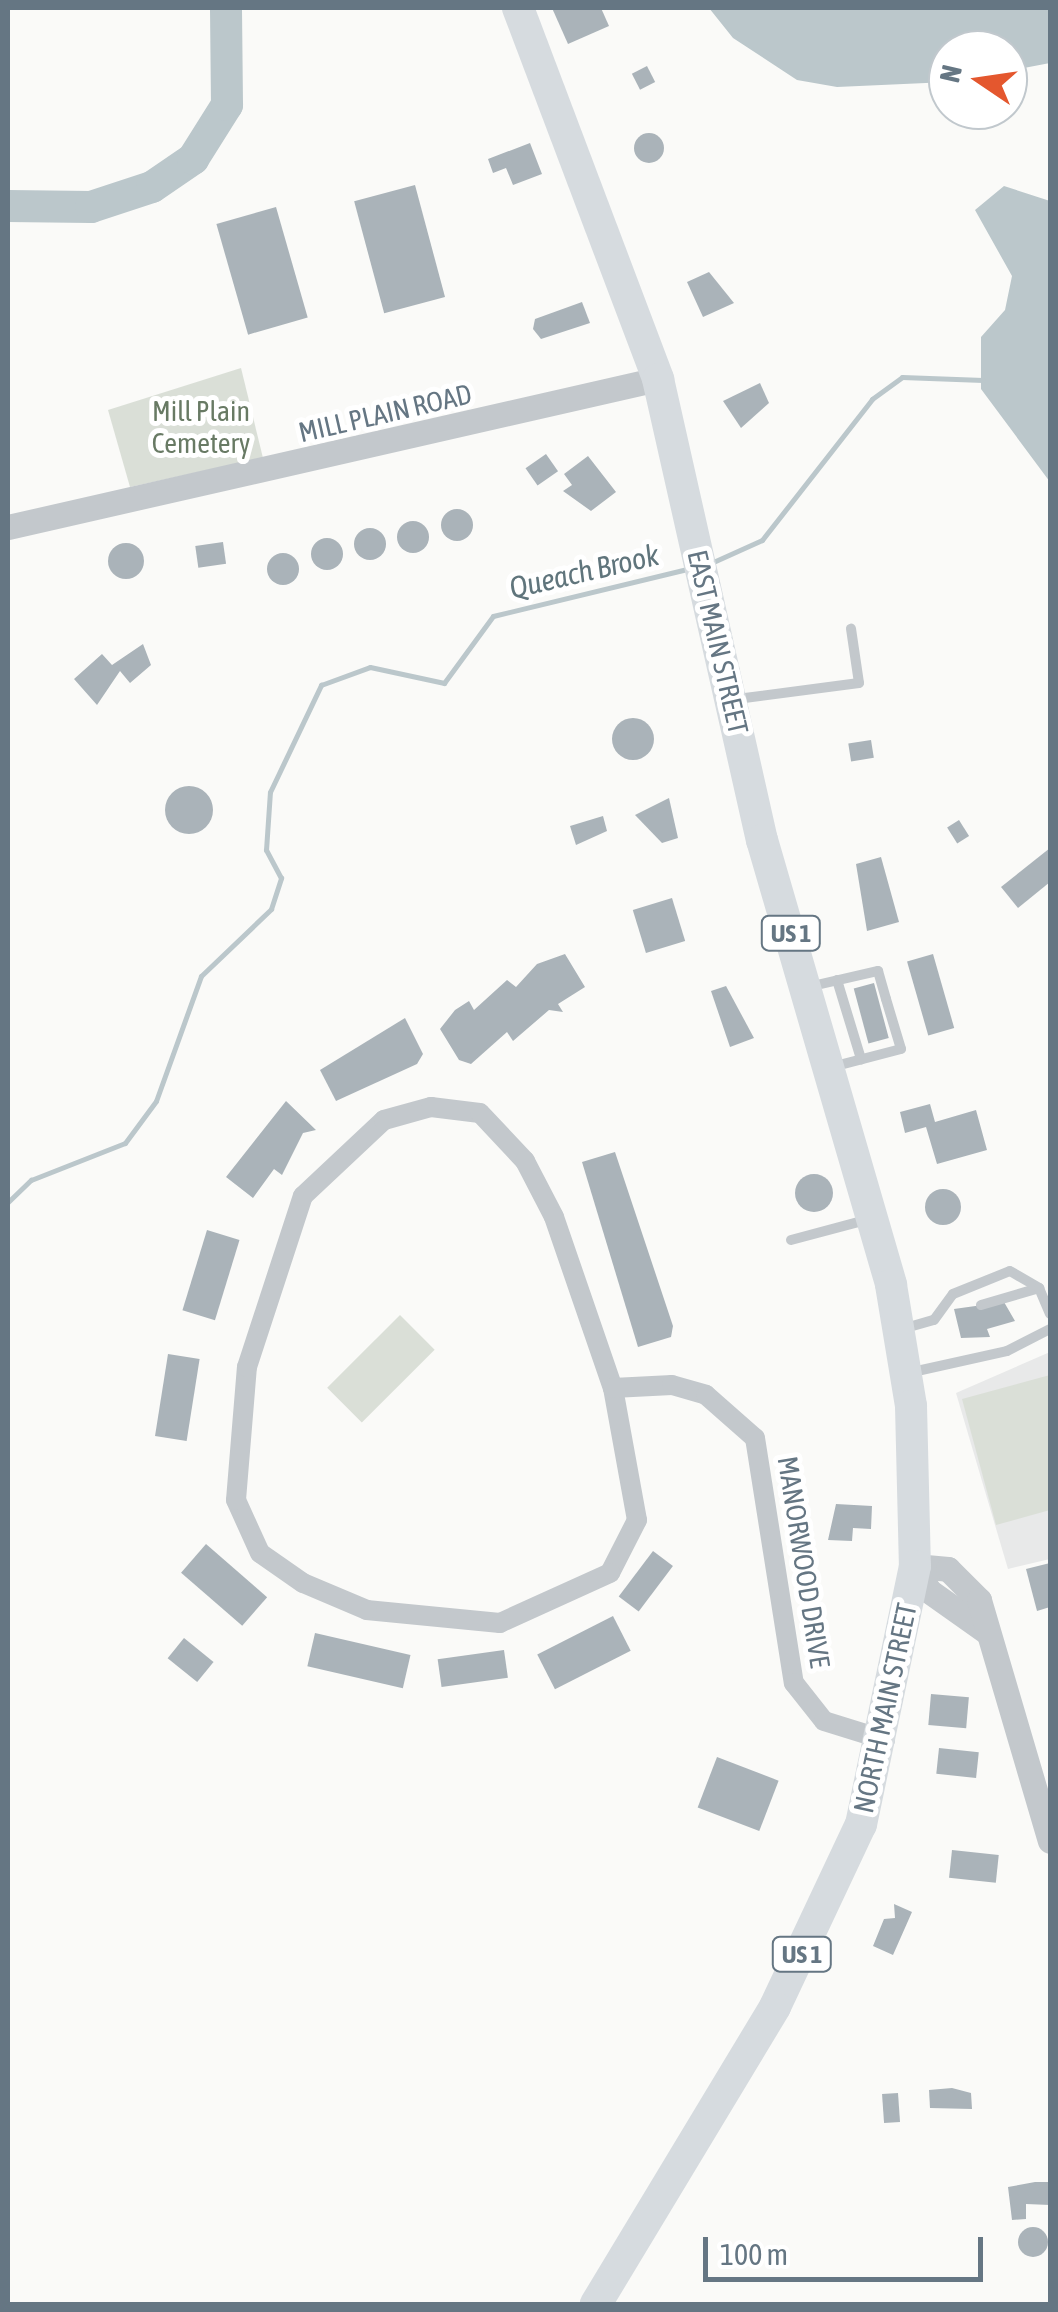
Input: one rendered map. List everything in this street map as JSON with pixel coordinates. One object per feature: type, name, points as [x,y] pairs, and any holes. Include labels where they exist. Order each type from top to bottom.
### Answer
[{"type":"main road","name":"EAST MAIN STREET","points":[[518,8],[658,379],[731,700],[846,1063],[872,1218],[891,1285]]},
{"type":"main road","name":"NORTH MAIN STREET","points":[[596,2304],[807,1945],[861,1824],[885,1740],[915,1566],[907,1373],[891,1285]]},
{"type":"street","name":"MILL PLAIN ROAD","points":[[8,527],[658,379]]},
{"type":"street","points":[[410,1108],[480,1113],[524,1160],[554,1216],[613,1388],[638,1520],[610,1573],[500,1623],[367,1610],[303,1583],[260,1552],[236,1500],[247,1367],[303,1196],[384,1120],[410,1108]]},
{"type":"street","name":"MANORWOOD DRIVE","points":[[613,1388],[688,1388],[730,1411],[755,1438],[794,1682],[824,1721],[885,1740]]},
{"type":"street","points":[[915,1566],[929,1591],[987,1632],[1050,1841]]},
{"type":"lane","points":[[731,700],[859,682],[851,628]]},
{"type":"lane","points":[[878,971],[890,1026],[901,1048],[846,1063],[854,1036],[846,1010],[822,984],[878,971]]},
{"type":"lane","points":[[846,1010],[859,1006]]},
{"type":"lane","points":[[854,1036],[866,1033]]},
{"type":"lane","points":[[791,1240],[872,1218]]},
{"type":"lane","points":[[900,1330],[949,1310],[953,1294],[1010,1272],[1039,1288],[1050,1314]]},
{"type":"lane","points":[[981,1304],[1039,1288]]},
{"type":"lane","points":[[907,1373],[1007,1351],[1050,1329]]},
{"type":"shaded area","points":[[709,8],[1050,8],[1050,63],[1028,67],[1028,30],[928,30],[928,83],[837,87],[797,80],[733,38]]},
{"type":"shaded area","points":[[1004,186],[1050,201],[1050,482],[981,389],[981,337],[1005,310],[1012,276],[975,210]]},
{"type":"shaded area","points":[[1050,1352],[1050,1559],[1008,1569],[956,1393]]},
{"type":"green space","name":"Mill Plain Cemetery","points":[[241,368],[263,458],[130,487],[108,410]]},
{"type":"green space","points":[[400,1315],[435,1350],[362,1422],[327,1388]]},
{"type":"green space","points":[[1050,1375],[1050,1510],[996,1525],[962,1399]]},
{"type":"building","points":[[552,8],[601,8],[609,26],[568,44]]},
{"type":"building","points":[[647,66],[655,82],[640,90],[632,74]]},
{"type":"building","points":[[649,133],[660,137],[664,148],[660,159],[649,163],[638,159],[634,148],[638,137]]},
{"type":"building","points":[[530,143],[542,174],[513,185],[506,168],[493,173],[488,159]]},
{"type":"building","points":[[415,185],[445,297],[384,313],[354,201]]},
{"type":"building","points":[[276,207],[308,318],[248,335],[216,224]]},
{"type":"building","points":[[709,272],[734,303],[703,317],[687,282]]},
{"type":"building","points":[[582,302],[590,323],[541,339],[533,329],[535,319]]},
{"type":"building","points":[[760,383],[769,403],[741,428],[723,401]]},
{"type":"building","points":[[546,454],[558,471],[538,486],[526,468]]},
{"type":"building","points":[[588,456],[616,492],[591,511],[563,491],[572,485],[564,474]]},
{"type":"building","points":[[457,509],[468,514],[473,525],[468,536],[457,541],[446,536],[441,525],[446,514]]},
{"type":"building","points":[[413,521],[424,526],[429,537],[424,548],[413,553],[402,548],[397,537],[402,526]]},
{"type":"building","points":[[370,528],[381,533],[386,544],[381,555],[370,560],[359,555],[354,544],[359,533]]},
{"type":"building","points":[[327,538],[338,543],[343,554],[338,565],[327,570],[316,565],[311,554],[316,543]]},
{"type":"building","points":[[223,542],[226,564],[198,568],[195,546]]},
{"type":"building","points":[[126,543],[138,549],[144,561],[138,573],[126,579],[114,573],[108,561],[114,549]]},
{"type":"building","points":[[283,553],[294,558],[299,569],[294,580],[283,585],[272,580],[267,569],[272,558]]},
{"type":"building","points":[[143,644],[151,665],[130,683],[120,671],[97,705],[74,679],[102,654],[112,665]]},
{"type":"building","points":[[633,718],[648,724],[654,739],[648,754],[633,760],[618,754],[612,739],[618,724]]},
{"type":"building","points":[[871,740],[874,758],[851,761],[848,744]]},
{"type":"building","points":[[189,786],[206,793],[213,810],[206,827],[189,834],[172,827],[165,810],[172,793]]},
{"type":"building","points":[[669,798],[678,838],[662,843],[635,815]]},
{"type":"building","points":[[603,816],[607,831],[576,845],[570,826]]},
{"type":"building","points":[[959,820],[969,836],[957,844],[947,827]]},
{"type":"building","points":[[1050,848],[1050,882],[1018,908],[1001,887]]},
{"type":"building","points":[[881,857],[899,922],[867,931],[856,864]]},
{"type":"building","points":[[672,898],[685,941],[646,953],[633,910]]},
{"type":"building","points":[[565,954],[585,987],[558,1004],[563,1012],[549,1010],[513,1041],[507,1032],[471,1064],[459,1060],[440,1029],[455,1010],[469,1001],[474,1010],[507,980],[516,987],[537,964]]},
{"type":"building","points":[[933,954],[954,1028],[928,1035],[907,961]]},
{"type":"building","points":[[874,983],[889,1038],[868,1043],[854,988]]},
{"type":"building","points":[[726,986],[754,1038],[730,1047],[711,991]]},
{"type":"building","points":[[405,1018],[423,1054],[417,1064],[336,1101],[320,1070]]},
{"type":"building","points":[[286,1101],[316,1130],[303,1133],[282,1175],[274,1169],[253,1198],[226,1177]]},
{"type":"building","points":[[930,1104],[935,1122],[976,1110],[987,1150],[937,1164],[926,1127],[905,1133],[900,1112]]},
{"type":"building","points":[[615,1152],[673,1326],[671,1337],[638,1347],[582,1162]]},
{"type":"building","points":[[814,1174],[827,1180],[833,1193],[827,1206],[814,1212],[801,1206],[795,1193],[801,1180]]},
{"type":"building","points":[[943,1189],[956,1194],[961,1207],[956,1220],[943,1225],[930,1220],[925,1207],[930,1194]]},
{"type":"building","points":[[207,1230],[240,1240],[215,1320],[182,1310]]},
{"type":"building","points":[[1004,1302],[1015,1321],[987,1329],[990,1337],[961,1338],[954,1309]]},
{"type":"building","points":[[168,1354],[200,1359],[187,1441],[155,1436]]},
{"type":"building","points":[[836,1504],[872,1506],[871,1529],[853,1528],[852,1541],[828,1540]]},
{"type":"building","points":[[206,1544],[267,1597],[242,1626],[181,1573]]},
{"type":"building","points":[[653,1551],[673,1566],[639,1612],[619,1597]]},
{"type":"building","points":[[1050,1563],[1050,1607],[1037,1611],[1026,1569]]},
{"type":"building","points":[[613,1616],[631,1651],[555,1689],[537,1655]]},
{"type":"building","points":[[315,1633],[410,1655],[403,1688],[307,1666]]},
{"type":"building","points":[[184,1638],[214,1662],[197,1682],[168,1658]]},
{"type":"building","points":[[504,1650],[508,1678],[442,1687],[438,1659]]},
{"type":"building","points":[[931,1694],[969,1697],[966,1728],[928,1725]]},
{"type":"building","points":[[939,1748],[979,1752],[976,1778],[936,1774]]},
{"type":"building","points":[[717,1757],[779,1781],[759,1831],[698,1807]]},
{"type":"building","points":[[952,1850],[999,1855],[996,1883],[949,1878]]},
{"type":"building","points":[[894,1904],[912,1912],[893,1955],[873,1946],[884,1919],[895,1918]]},
{"type":"building","points":[[952,2088],[971,2093],[972,2109],[930,2108],[929,2090]]},
{"type":"building","points":[[898,2093],[900,2122],[884,2123],[882,2094]]},
{"type":"building","points":[[1050,2182],[1050,2205],[1026,2204],[1026,2219],[1012,2220],[1008,2187]]},
{"type":"building","points":[[1033,2227],[1047,2236],[1048,2242],[1039,2256],[1033,2257],[1019,2248],[1018,2242],[1027,2228]]},
{"type":"waterway","points":[[8,206],[91,207],[152,187],[193,159],[227,105],[226,8]]},
{"type":"waterway","name":"Queach Brook","points":[[711,563],[762,540],[872,399],[902,377],[983,380]]},
{"type":"waterway","name":"Queach Brook","points":[[8,1202],[31,1180],[125,1143],[156,1101],[201,976],[271,909],[281,878],[266,850],[270,792],[321,685],[370,667],[444,683],[493,616],[691,568]]}]
